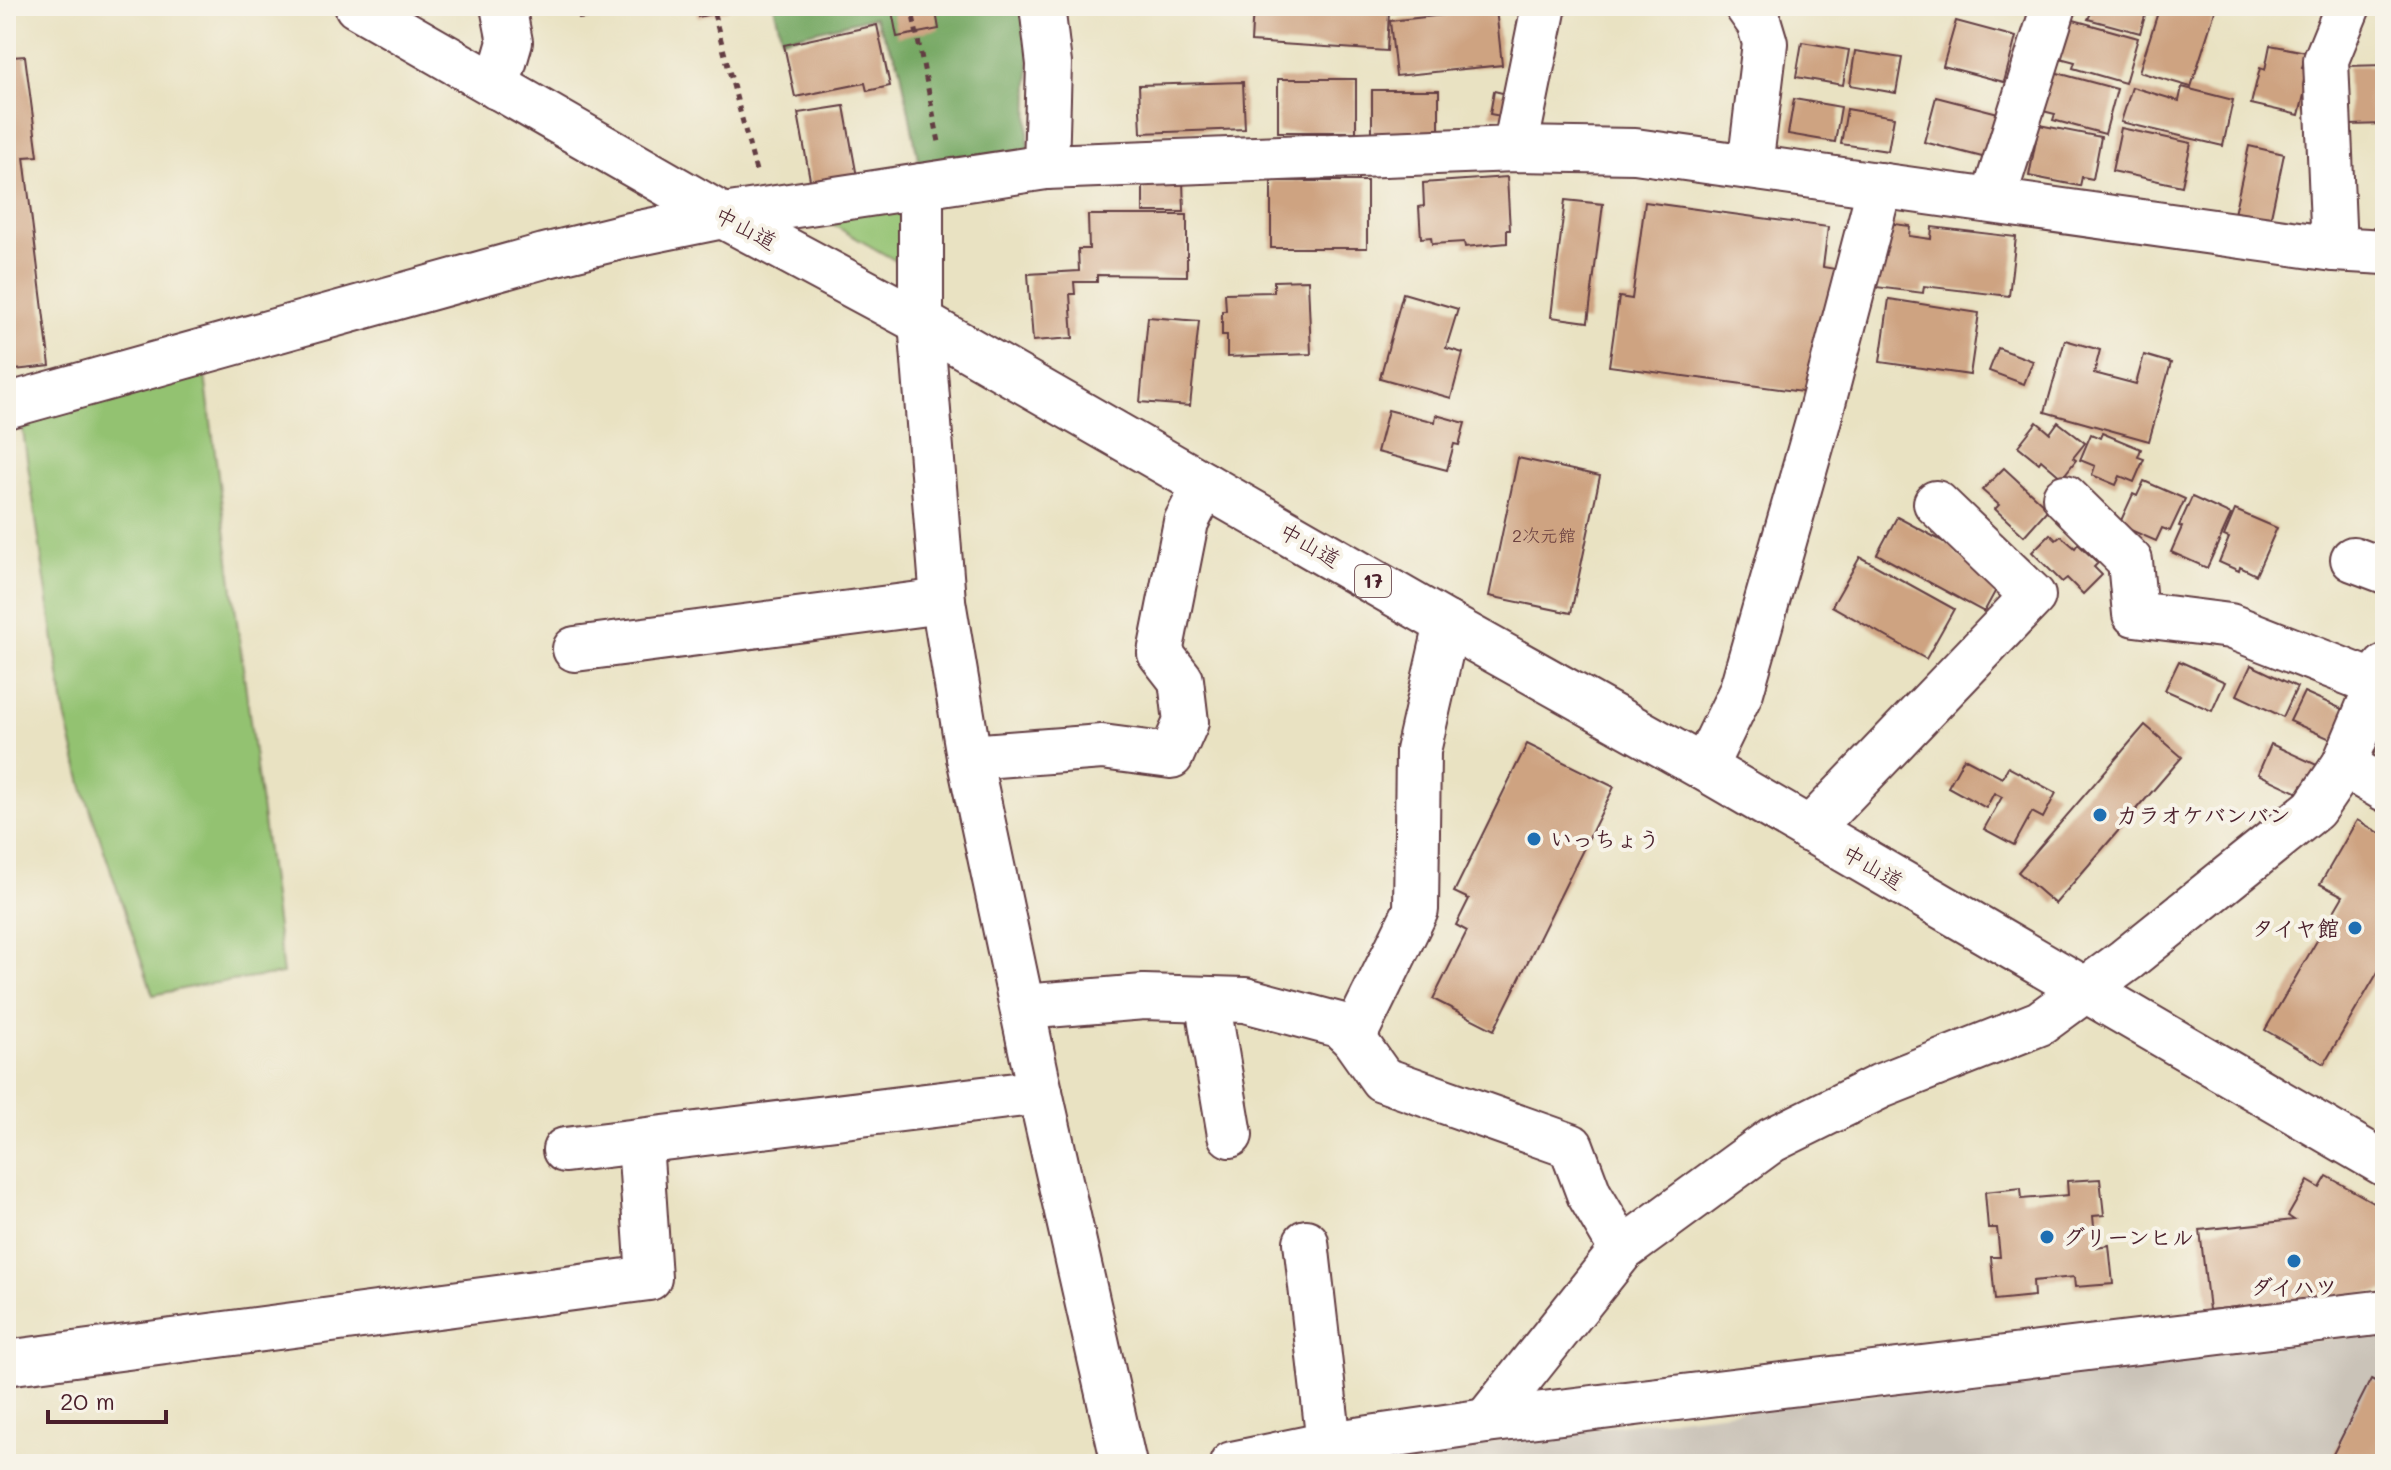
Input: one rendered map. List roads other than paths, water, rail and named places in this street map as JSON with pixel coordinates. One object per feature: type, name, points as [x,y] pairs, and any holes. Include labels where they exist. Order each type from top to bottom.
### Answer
[{"type":"main road","name":"中山道","points":[[357,6],[723,216],[921,322],[1704,768],[2385,1164]]},
{"type":"main road","points":[[497,87],[510,42],[503,6]]},
{"type":"main road","points":[[1042,6],[1049,64],[1046,167]]},
{"type":"main road","points":[[1515,149],[1544,6]]},
{"type":"main road","points":[[1747,6],[1759,23],[1765,43],[1750,167]]},
{"type":"main road","points":[[1993,200],[2054,6]]},
{"type":"main road","points":[[2334,249],[2326,60],[2348,6]]},
{"type":"main road","points":[[6,406],[625,236],[723,216],[1046,167],[1515,149],[1635,151],[2334,249],[2385,252]]},
{"type":"main road","points":[[934,184],[921,322],[943,601],[969,757],[1124,1464]]},
{"type":"main road","points":[[1704,768],[1741,692],[1818,422],[1880,185]]},
{"type":"main road","points":[[969,757],[1102,747],[1171,756],[1186,722],[1181,680],[1160,653],[1186,522],[1205,485]]},
{"type":"main road","points":[[1486,1421],[1622,1250],[1772,1140],[1881,1086],[2040,1023],[2126,960],[2314,809],[2344,765],[2382,676],[2230,626],[2135,614],[2130,561],[2065,497]]},
{"type":"main road","points":[[1809,830],[2033,596],[1936,503]]},
{"type":"main road","points":[[575,649],[943,601]]},
{"type":"main road","points":[[1353,1038],[1416,910],[1418,751],[1447,624]]},
{"type":"main road","points":[[2344,765],[2385,789]]},
{"type":"main road","points":[[1023,1007],[1144,997],[1245,1000],[1339,1025],[1353,1038],[1382,1079],[1571,1146],[1589,1194],[1622,1250]]},
{"type":"main road","points":[[1207,999],[1230,1135]]},
{"type":"main road","points":[[565,1150],[1040,1092]]},
{"type":"main road","points":[[6,1363],[649,1278],[640,1142]]},
{"type":"main road","points":[[1306,1242],[1329,1444]]},
{"type":"main road","points":[[1232,1464],[1329,1444],[1486,1421],[2385,1312]]},
{"type":"place","name":"カラオケバンバン","points":[[2100,815]]},
{"type":"place","name":"いっちょう","points":[[1534,839]]},
{"type":"place","name":"タイヤ館","points":[[2355,928]]},
{"type":"place","name":"グリーンヒル","points":[[2047,1237]]},
{"type":"place","name":"ダイハツ","points":[[2294,1261]]}]
